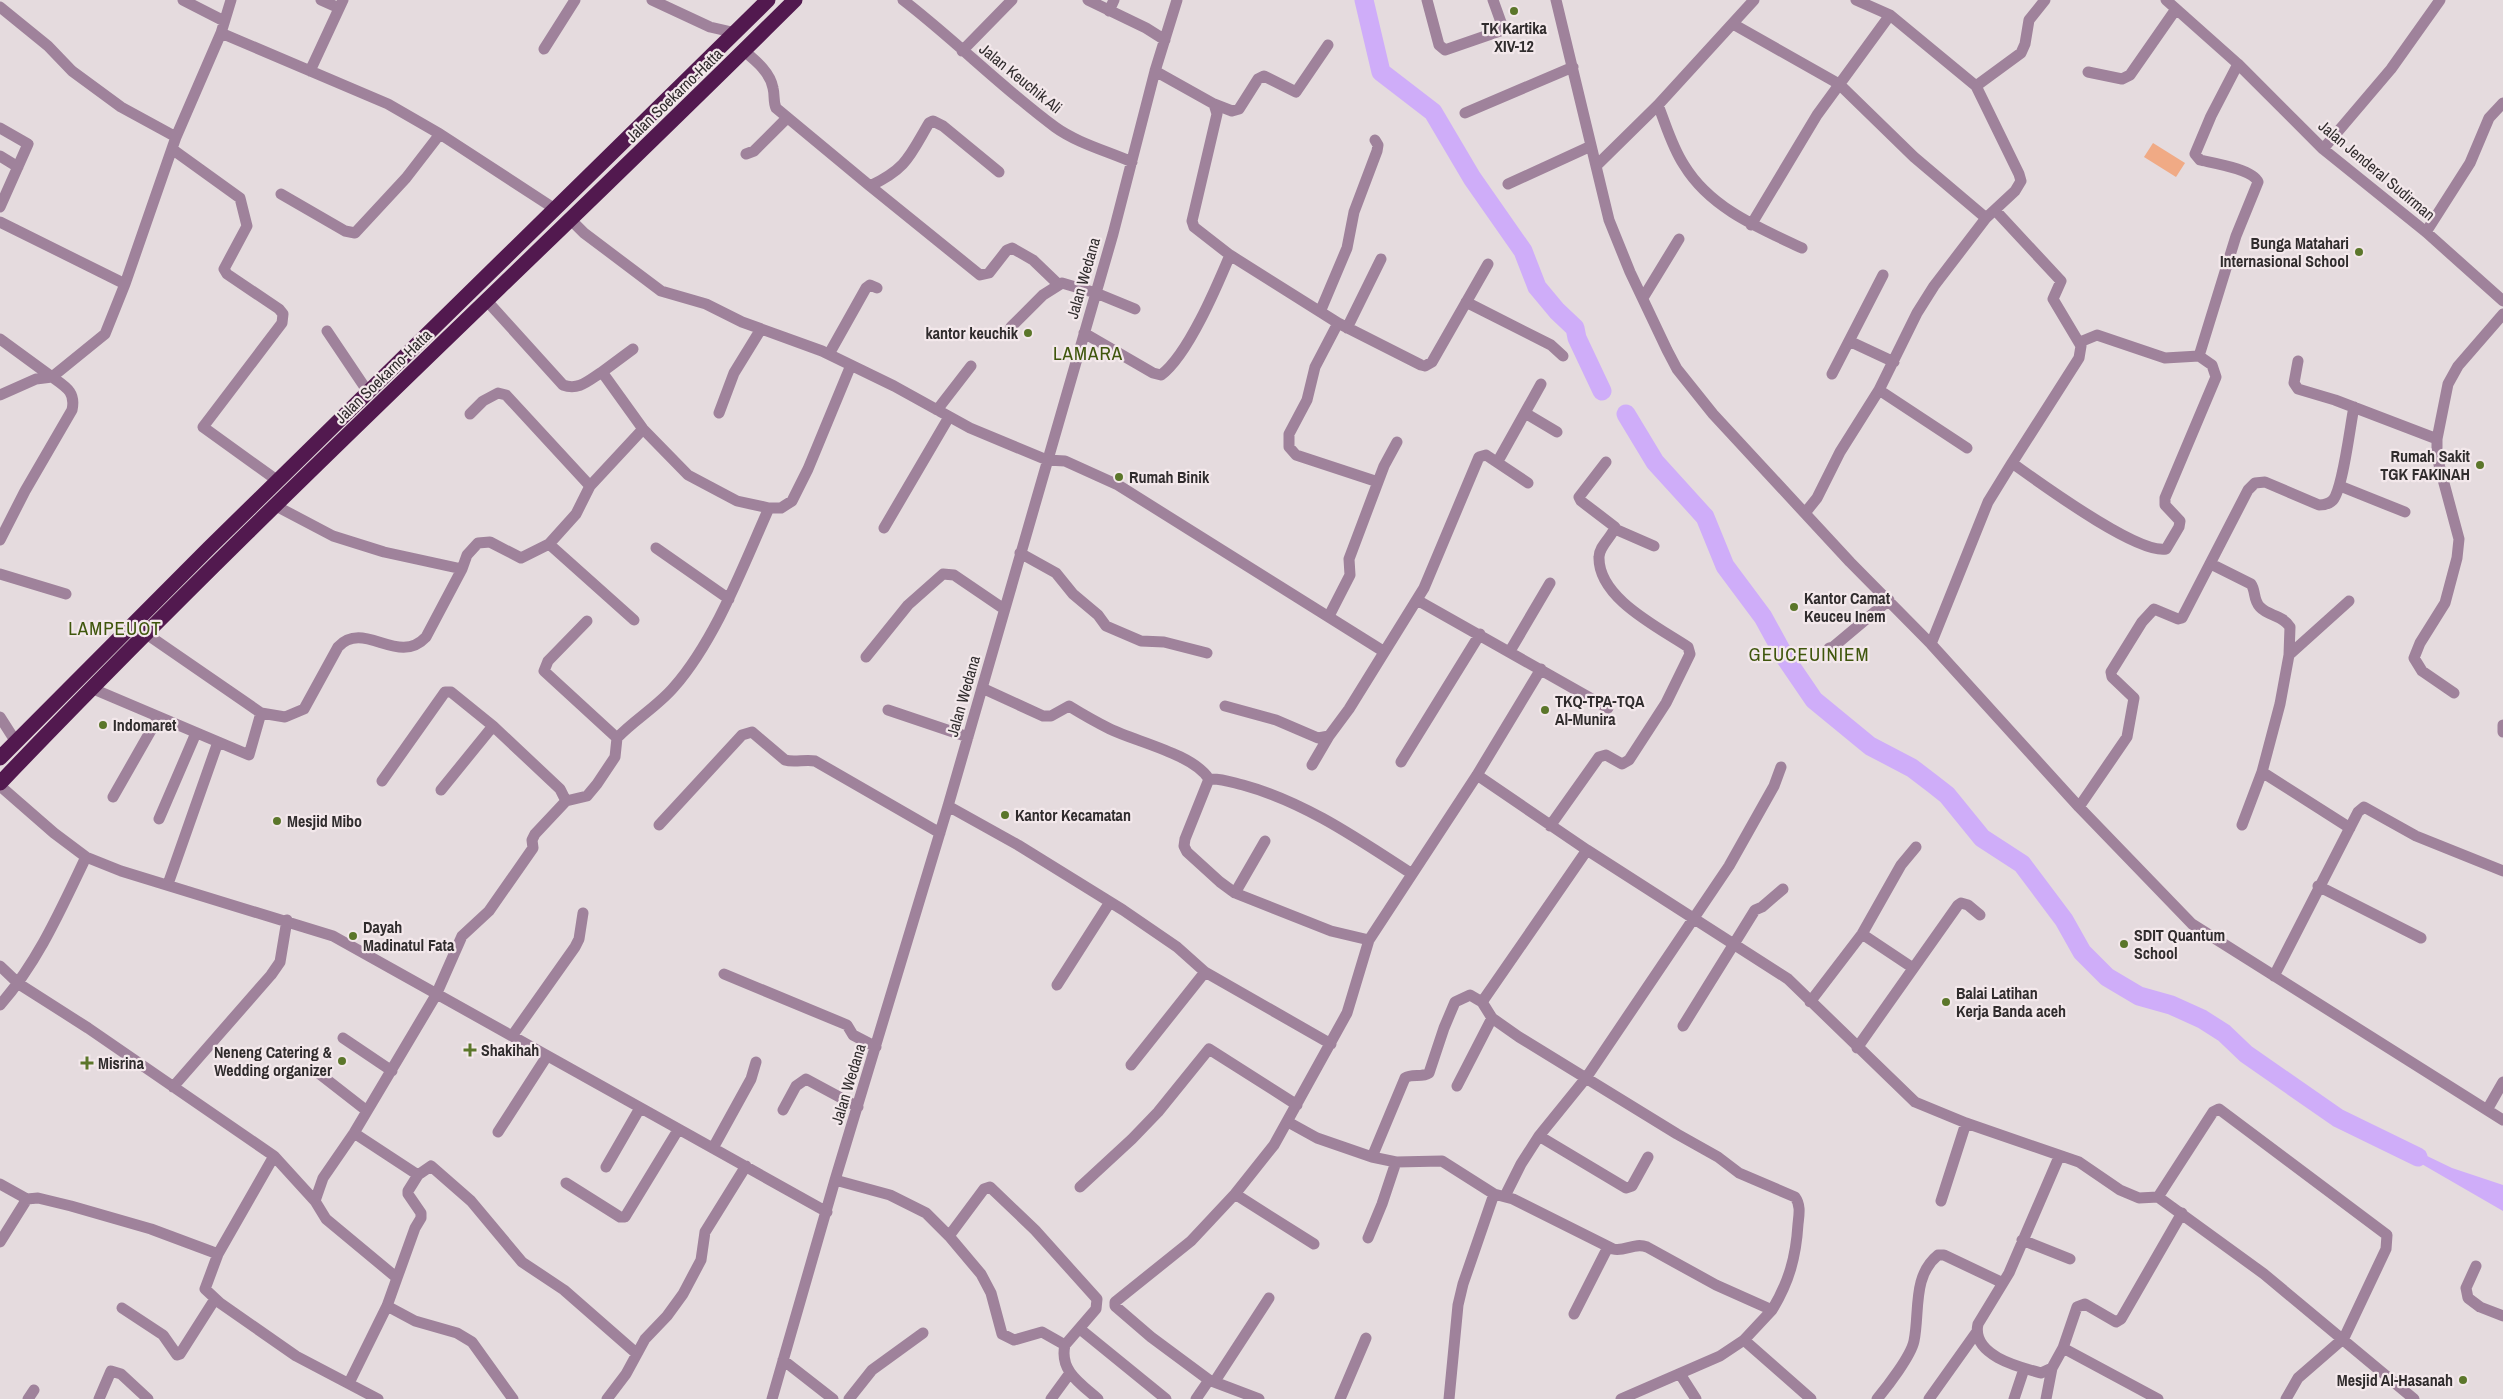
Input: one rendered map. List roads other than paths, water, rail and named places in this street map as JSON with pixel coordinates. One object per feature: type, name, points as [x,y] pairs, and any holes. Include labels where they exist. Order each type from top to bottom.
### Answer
[{"type":"highway","name":"Jalan Soekarno-Hatta","points":[[0,758],[368,392],[768,0]]},
{"type":"highway","name":"Jalan Soekarno-Hatta","points":[[0,784],[145,633],[274,505],[572,220],[795,0]]},
{"type":"highway","points":[[653,114],[665,127]]},
{"type":"street","points":[[183,0],[224,21]]},
{"type":"street","points":[[0,395],[36,379],[52,377],[105,334],[176,137],[221,33],[231,0]]},
{"type":"street","points":[[310,71],[341,4],[321,0]]},
{"type":"street","points":[[544,48],[575,0]]},
{"type":"street","points":[[652,0],[710,27],[736,33]]},
{"type":"street","points":[[962,51],[1012,0]]},
{"type":"street","points":[[1088,0],[1146,28],[1165,40]]},
{"type":"street","points":[[1109,11],[1114,0]]},
{"type":"street","name":"Jalan Wedana","points":[[772,1399],[835,1180],[968,737],[1096,292],[1155,71],[1177,0]]},
{"type":"street","points":[[1426,0],[1439,45],[1445,50],[1500,31],[1502,25],[1493,0]]},
{"type":"street","points":[[1556,0],[1609,220],[1667,350],[1686,380],[1713,414],[1931,644],[2079,807],[2192,924],[2503,1120]]},
{"type":"street","points":[[1596,166],[1658,105],[1754,0]]},
{"type":"street","points":[[1805,512],[1817,498],[1840,452],[1880,390],[1917,313],[1934,286],[1990,214],[2018,187],[2021,178],[1976,86],[1890,15],[1856,0]]},
{"type":"street","points":[[1976,86],[2020,53],[2025,44],[2029,20],[2045,0]]},
{"type":"street","name":"Jalan Jenderal Sudirman","points":[[2166,0],[2238,64],[2322,149],[2426,232],[2503,301]]},
{"type":"street","points":[[2322,149],[2390,69],[2440,0]]},
{"type":"street","name":"Jalan Keuchik Ali","points":[[911,2],[962,51],[1056,127],[1132,162]]},
{"type":"street","points":[[0,7],[48,46],[72,71],[121,107],[176,137]]},
{"type":"street","points":[[2088,72],[2122,79],[2130,75],[2176,9]]},
{"type":"street","points":[[1751,225],[1802,139],[1839,84],[1890,15]]},
{"type":"street","points":[[1734,24],[1839,84],[1914,157],[1990,214],[2061,281],[2053,298],[2080,342],[2081,351],[2079,358],[1988,502],[1931,644]]},
{"type":"street","points":[[221,33],[388,104],[440,134],[555,209]]},
{"type":"street","points":[[1155,71],[1214,104],[1232,111],[1239,110],[1257,81],[1264,76],[1296,92],[1328,45]]},
{"type":"street","points":[[744,51],[757,61],[770,77],[775,95],[773,103],[787,118],[980,275],[989,273],[1006,250],[1012,248],[1032,260],[1058,284],[1096,292],[1135,309]]},
{"type":"street","points":[[2199,356],[2236,236],[2258,182],[2255,177],[2233,168],[2200,160],[2195,154],[2211,116],[2238,64]]},
{"type":"street","points":[[1466,113],[1573,68]]},
{"type":"street","points":[[2426,232],[2470,163],[2490,118],[2503,103]]},
{"type":"street","points":[[1214,104],[1217,114],[1216,124],[1192,224],[1200,234],[1230,255],[1343,326],[1425,366],[1432,362],[1488,264]]},
{"type":"street","points":[[1658,105],[1679,157],[1688,171],[1716,200],[1751,225],[1802,248]]},
{"type":"street","points":[[746,154],[754,151],[787,118]]},
{"type":"street","points":[[870,186],[893,175],[903,166],[929,123],[933,121],[943,126],[999,172]]},
{"type":"street","points":[[0,128],[28,144],[0,207]]},
{"type":"street","points":[[281,194],[345,232],[355,233],[406,178],[440,134]]},
{"type":"street","points":[[1320,312],[1347,248],[1354,212],[1377,150],[1378,145],[1375,140]]},
{"type":"street","points":[[1508,184],[1591,146]]},
{"type":"street","points":[[172,149],[240,198],[247,226],[224,269],[227,274],[279,309],[283,314],[282,323],[203,427],[278,481]]},
{"type":"street","points":[[0,156],[18,167]]},
{"type":"street","points":[[572,220],[584,233],[661,290],[706,304],[762,329],[829,354],[970,428],[1047,460],[1065,462],[1118,485],[1383,651]]},
{"type":"street","points":[[0,222],[124,284]]},
{"type":"street","points":[[1643,298],[1679,239]]},
{"type":"street","points":[[1084,332],[1152,373],[1161,375],[1188,340],[1201,318],[1230,255]]},
{"type":"street","points":[[1378,482],[1296,455],[1289,447],[1289,434],[1307,400],[1314,371],[1343,326],[1381,260]]},
{"type":"street","points":[[1832,374],[1883,275]]},
{"type":"street","points":[[1011,327],[1036,302],[1058,284]]},
{"type":"street","points":[[829,354],[866,288],[870,285],[876,288]]},
{"type":"street","points":[[487,301],[563,385],[574,388],[580,386],[633,349]]},
{"type":"street","points":[[1466,302],[1551,345],[1563,356]]},
{"type":"street","points":[[2454,693],[2422,671],[2414,658],[2420,643],[2445,603],[2457,558],[2459,539],[2437,457],[2437,440],[2450,378],[2503,314]]},
{"type":"street","points":[[719,413],[734,373],[762,329]]},
{"type":"street","points":[[327,331],[368,392]]},
{"type":"street","points":[[2012,463],[2133,541],[2146,547],[2166,549],[2180,524],[2178,518],[2165,505],[2165,498],[2216,377],[2212,365],[2199,356],[2165,358],[2097,335],[2080,342]]},
{"type":"street","points":[[0,339],[70,390],[74,402],[72,410],[25,491],[0,540]]},
{"type":"street","points":[[1849,342],[1894,362]]},
{"type":"street","points":[[2298,361],[2294,382],[2296,388],[2354,407],[2437,440]]},
{"type":"street","points":[[602,372],[643,429],[688,476],[737,501],[769,508],[781,508],[792,500],[808,469],[851,365]]},
{"type":"street","points":[[937,410],[971,366]]},
{"type":"street","points":[[1498,461],[1541,384]]},
{"type":"street","points":[[1880,390],[1966,448]]},
{"type":"street","points":[[470,414],[483,401],[498,393],[506,395],[590,486]]},
{"type":"street","points":[[2079,807],[2127,737],[2134,698],[2112,677],[2112,670],[2142,622],[2154,609],[2178,619],[2182,618],[2248,490],[2255,483],[2265,482],[2319,505],[2327,504],[2333,500],[2340,486],[2354,407]]},
{"type":"street","points":[[1525,413],[1557,432]]},
{"type":"street","points":[[884,528],[949,417]]},
{"type":"street","points":[[145,633],[261,713],[286,717],[304,708],[338,647],[345,640],[360,638],[402,648],[419,644],[426,636],[462,569],[467,555],[478,544],[490,542],[521,558],[549,544],[576,514],[590,486],[643,429]]},
{"type":"street","points":[[1329,616],[1350,575],[1349,558],[1378,482],[1397,442]]},
{"type":"street","points":[[1312,765],[1417,600],[1436,562],[1477,461],[1484,454],[1498,461],[1528,482]]},
{"type":"street","points":[[1550,826],[1599,757],[1606,755],[1622,764],[1629,760],[1666,703],[1690,654],[1688,648],[1612,594],[1599,554],[1615,530],[1614,524],[1579,498],[1606,462]]},
{"type":"street","points":[[2340,486],[2405,512]]},
{"type":"street","points":[[274,505],[333,536],[384,552],[462,569]]},
{"type":"street","points":[[315,1201],[323,1178],[354,1134],[436,995],[462,936],[489,910],[533,848],[532,840],[535,834],[566,801],[587,796],[615,757],[617,738],[674,687],[700,650],[729,599],[769,508]]},
{"type":"street","points":[[1615,530],[1654,546]]},
{"type":"street","points":[[549,544],[634,620]]},
{"type":"street","points":[[656,548],[729,599]]},
{"type":"street","points":[[1020,553],[1061,577],[1073,594],[1098,615],[1106,626],[1141,641],[1164,642],[1207,653]]},
{"type":"street","points":[[2211,564],[2251,584],[2254,598],[2261,608],[2287,622],[2291,632],[2280,704],[2262,772],[2242,825]]},
{"type":"street","points":[[0,574],[66,594]]},
{"type":"street","points":[[866,656],[908,604],[943,574],[954,575],[1004,609]]},
{"type":"street","points":[[1510,651],[1550,583]]},
{"type":"street","points":[[1417,600],[1608,708]]},
{"type":"street","points":[[1828,648],[1834,647],[1889,600]]},
{"type":"street","points":[[2289,655],[2349,601]]},
{"type":"street","points":[[587,621],[548,662],[544,671],[617,738]]},
{"type":"street","points":[[1401,762],[1480,634]]},
{"type":"street","points":[[1115,1306],[1115,1302],[1191,1241],[1235,1194],[1274,1145],[1331,1044],[1354,996],[1369,940],[1477,775],[1541,669]]},
{"type":"street","points":[[91,688],[249,755],[261,713]]},
{"type":"street","points":[[982,688],[1043,716],[1053,715],[1069,706],[1108,728],[1181,758],[1199,768],[1209,779],[1222,780],[1288,800],[1360,841],[1412,874]]},
{"type":"street","points":[[382,781],[444,692],[451,692],[493,726],[560,789],[566,801]]},
{"type":"street","points":[[1224,706],[1276,720],[1318,738],[1329,736]]},
{"type":"street","points":[[888,710],[968,737]]},
{"type":"street","points":[[0,717],[16,742]]},
{"type":"street","points":[[114,797],[158,718]]},
{"type":"street","points":[[2503,725],[2503,732]]},
{"type":"street","points":[[440,790],[493,726]]},
{"type":"street","points":[[659,825],[742,735],[752,732],[785,760],[792,762],[806,759],[815,761],[940,833]]},
{"type":"street","points":[[159,819],[196,733]]},
{"type":"street","points":[[168,884],[218,742]]},
{"type":"street","points":[[1449,1399],[1458,1305],[1463,1284],[1499,1195],[1539,1136],[1586,1078],[1695,918],[1738,852],[1774,786],[1782,766]]},
{"type":"street","points":[[2262,772],[2350,828]]},
{"type":"street","points":[[1477,775],[1550,826],[1788,979],[1857,1048],[1915,1102],[1966,1123],[2079,1162],[2120,1190],[2139,1198],[2158,1198],[2182,1213],[2264,1274],[2344,1338],[2414,1399]]},
{"type":"street","points":[[1209,779],[1185,839],[1184,846],[1187,852],[1216,879],[1235,892],[1331,931],[1369,940]]},
{"type":"street","points":[[0,784],[54,833],[86,857],[121,871],[287,920],[333,936],[827,1212]]},
{"type":"street","points":[[948,806],[1018,845],[1110,902],[1177,947],[1204,972],[1331,1044]]},
{"type":"street","points":[[2274,976],[2318,886],[2361,809],[2368,807],[2416,836],[2503,871]]},
{"type":"street","points":[[1235,892],[1265,842]]},
{"type":"street","points":[[1810,1002],[1862,934],[1901,865],[1916,847]]},
{"type":"street","points":[[1482,1002],[1587,850]]},
{"type":"street","points":[[0,1006],[19,984],[53,926],[86,857]]},
{"type":"street","points":[[2318,886],[2421,938]]},
{"type":"street","points":[[1683,1026],[1755,910],[1762,908],[1783,888]]},
{"type":"street","points":[[1057,985],[1110,902]]},
{"type":"street","points":[[1857,1048],[1958,905],[1961,903],[1968,905],[1980,915]]},
{"type":"street","points":[[512,1036],[575,947],[579,939],[583,913]]},
{"type":"street","points":[[173,1087],[271,975],[280,962],[287,920]]},
{"type":"street","points":[[1862,934],[1912,968]]},
{"type":"street","points":[[0,966],[19,984],[274,1156],[315,1201],[326,1219],[398,1278]]},
{"type":"street","points":[[1131,1065],[1204,972]]},
{"type":"street","points":[[724,974],[847,1025],[853,1035],[876,1047]]},
{"type":"street","points":[[1372,1157],[1405,1078],[1409,1075],[1425,1076],[1429,1073],[1455,1002],[1467,995],[1482,1002],[1492,1018],[1586,1078],[1718,1157],[1739,1173],[1795,1197],[1799,1210],[1795,1260],[1783,1292],[1772,1310],[1744,1340],[1712,1361],[1621,1399]]},
{"type":"street","points":[[1457,1086],[1492,1018]]},
{"type":"street","points":[[343,1038],[392,1071]]},
{"type":"street","points":[[1080,1187],[1158,1112],[1209,1049],[1297,1105]]},
{"type":"street","points":[[498,1132],[547,1056]]},
{"type":"street","points":[[713,1148],[751,1078],[756,1062]]},
{"type":"street","points":[[317,1072],[368,1110]]},
{"type":"street","points":[[783,1110],[796,1086],[806,1079],[858,1107]]},
{"type":"street","points":[[2487,1110],[2503,1082]]},
{"type":"street","points":[[606,1167],[640,1108]]},
{"type":"street","points":[[2158,1198],[2213,1112],[2219,1109],[2385,1232],[2387,1237],[2386,1249],[2344,1338],[2298,1378],[2286,1399]]},
{"type":"street","points":[[1288,1122],[1317,1138],[1372,1157],[1396,1162],[1427,1159],[1442,1161],[1499,1195],[1608,1247],[1616,1250],[1636,1244],[1647,1247],[1716,1285],[1772,1310]]},
{"type":"street","points":[[1941,1201],[1966,1123]]},
{"type":"street","points":[[566,1183],[620,1217],[625,1217],[678,1130]]},
{"type":"street","points":[[354,1134],[418,1175]]},
{"type":"street","points":[[1539,1136],[1626,1188],[1632,1186],[1648,1157]]},
{"type":"street","points":[[274,1156],[218,1254],[205,1289],[215,1300],[296,1356],[378,1399]]},
{"type":"street","points":[[1929,1399],[1976,1333],[1978,1324],[2003,1283],[2059,1156]]},
{"type":"street","points":[[1368,1238],[1396,1162]]},
{"type":"street","points":[[607,1399],[626,1374],[645,1339],[667,1316],[683,1294],[700,1260],[705,1232],[746,1166]]},
{"type":"street","points":[[349,1383],[387,1306],[415,1228],[421,1218],[421,1213],[408,1194],[418,1175],[428,1167],[434,1168],[445,1181],[471,1202],[522,1262],[564,1290],[636,1353]]},
{"type":"street","points":[[835,1180],[890,1195],[910,1203],[926,1213],[949,1236],[984,1280],[1004,1336],[1014,1340],[1040,1332],[1065,1345]]},
{"type":"street","points":[[0,1184],[28,1199],[38,1198],[71,1206],[161,1232],[218,1254]]},
{"type":"street","points":[[949,1236],[984,1189],[990,1187],[1034,1230],[1095,1297],[1097,1305],[1080,1329],[1065,1345],[1064,1363],[1070,1373],[1098,1399]]},
{"type":"street","points":[[1235,1194],[1314,1244]]},
{"type":"street","points":[[0,1242],[28,1199]]},
{"type":"street","points":[[2046,1399],[2052,1368],[2063,1348],[2077,1307],[2085,1304],[2116,1322],[2121,1319],[2182,1213]]},
{"type":"street","points":[[2022,1240],[2070,1259]]},
{"type":"street","points":[[1574,1314],[1608,1247]]},
{"type":"street","points":[[1877,1399],[1914,1342],[1919,1289],[1933,1259],[1938,1255],[1944,1255],[2003,1283]]},
{"type":"street","points":[[2476,1266],[2468,1283],[2468,1298],[2480,1307],[2503,1316]]},
{"type":"street","points":[[1196,1399],[1212,1380],[1269,1298]]},
{"type":"street","points":[[122,1308],[162,1335],[177,1355],[180,1354],[215,1300]]},
{"type":"street","points":[[1097,1305],[1115,1306],[1151,1337],[1212,1380],[1228,1388],[1260,1399]]},
{"type":"street","points":[[387,1306],[415,1321],[457,1333],[472,1342],[510,1398]]},
{"type":"street","points":[[1080,1329],[1166,1399]]},
{"type":"street","points":[[849,1399],[872,1370],[923,1333]]},
{"type":"street","points":[[1976,1333],[1980,1342],[2001,1359],[2042,1373],[2052,1368]]},
{"type":"street","points":[[1340,1399],[1366,1338]]},
{"type":"street","points":[[1744,1340],[1810,1399]]},
{"type":"street","points":[[2063,1348],[2158,1399]]},
{"type":"street","points":[[783,1360],[834,1399]]},
{"type":"street","points":[[2014,1399],[2024,1368]]},
{"type":"street","points":[[99,1399],[111,1371],[121,1374],[148,1399]]},
{"type":"street","points":[[1051,1399],[1070,1373]]},
{"type":"street","points":[[1680,1374],[1696,1399]]},
{"type":"waterway","points":[[1364,0],[1381,72],[1433,112],[1472,178],[1523,251],[1537,287],[1557,311],[1575,328],[1577,338],[1602,391]]},
{"type":"waterway","points":[[1626,414],[1655,462],[1705,517],[1725,566],[1763,617],[1786,659],[1814,700],[1870,746],[1912,768],[1947,795],[1982,838],[2022,864],[2064,920],[2082,952],[2107,977],[2139,996],[2171,1005],[2202,1019],[2224,1033],[2246,1054],[2338,1118],[2418,1157]]},
{"type":"place","name":"TK Kartika XIV-12","points":[[1514,11]]},
{"type":"place","name":"Bunga Matahari Internasional School","points":[[2359,252]]},
{"type":"place","name":"kantor keuchik","points":[[1028,333]]},
{"type":"place","name":"Rumah Sakit TGK FAKINAH","points":[[2480,465]]},
{"type":"place","name":"Rumah Binik","points":[[1119,477]]},
{"type":"place","name":"Kantor Camat Keuceu Inem","points":[[1794,607]]},
{"type":"place","name":"TKQ-TPA-TQA Al-Munira","points":[[1545,710]]},
{"type":"place","name":"Indomaret","points":[[103,725]]},
{"type":"place","name":"Kantor Kecamatan","points":[[1005,815]]},
{"type":"place","name":"Mesjid Mibo","points":[[277,821]]},
{"type":"place","name":"Dayah Madinatul Fata","points":[[353,936]]},
{"type":"place","name":"SDIT Quantum School","points":[[2124,944]]},
{"type":"place","name":"Balai Latihan Kerja Banda aceh","points":[[1946,1002]]},
{"type":"place","name":"Shakihah","points":[[470,1050]]},
{"type":"place","name":"Neneng Catering & Wedding organizer","points":[[342,1061]]},
{"type":"place","name":"Misrina","points":[[87,1063]]},
{"type":"place","name":"Mesjid Al-Hasanah","points":[[2463,1380]]},
{"type":"district","name":"LAMARA","points":[[1088,353]]},
{"type":"district","name":"LAMPEUOT","points":[[115,628]]},
{"type":"district","name":"GEUCEUINIEM","points":[[1809,654]]}]
